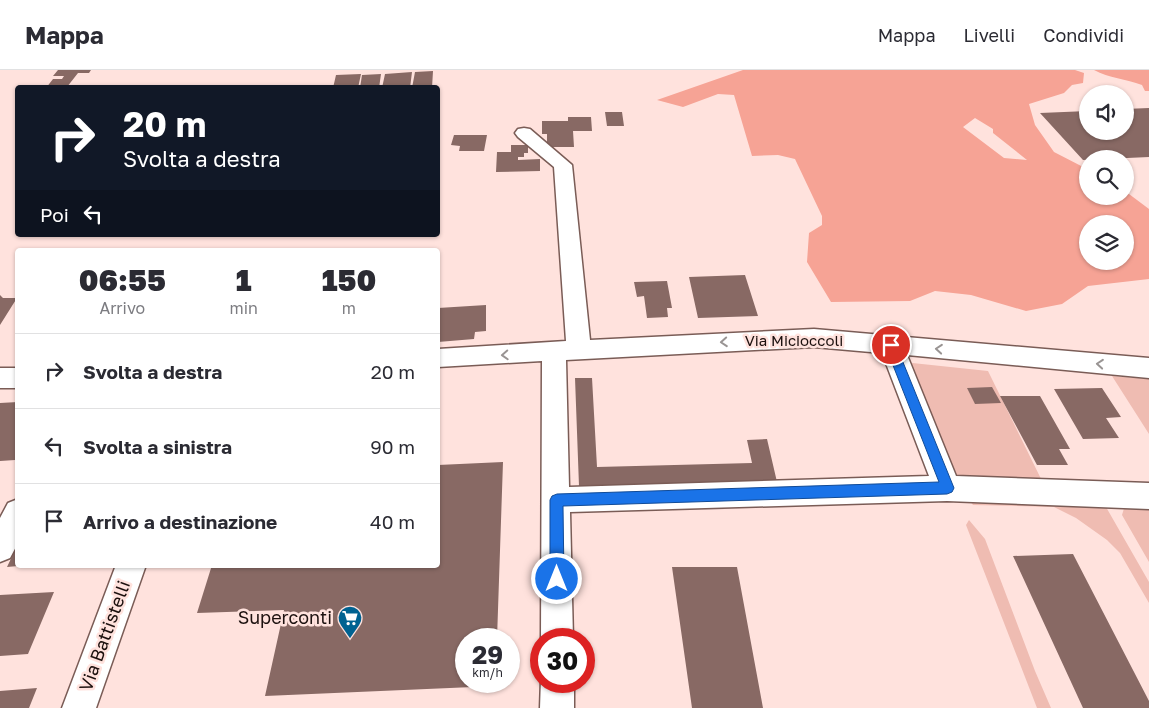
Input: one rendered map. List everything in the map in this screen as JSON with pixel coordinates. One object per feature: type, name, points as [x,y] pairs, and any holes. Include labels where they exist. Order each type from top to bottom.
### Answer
[{"type":"street","points":[[524,132],[563,165],[566,352],[557,500],[557,628]]},
{"type":"street","name":"Via Micioccoli","points":[[440,358],[814,338],[1149,368]]},
{"type":"street","points":[[891,345],[947,488]]},
{"type":"street","points":[[0,378],[15,378]]},
{"type":"street","points":[[557,500],[947,488],[1149,496]]},
{"type":"street","points":[[0,548],[15,518]]},
{"type":"street","name":"Via Battistelli","points":[[79,708],[130,568]]},
{"type":"street","points":[[557,693],[557,708]]},
{"type":"shaded area","points":[[743,70],[1075,70],[1084,73],[1083,83],[1072,85],[1064,93],[1029,104],[1035,125],[1054,152],[1079,165],[1079,205],[1134,205],[1134,198],[1149,209],[1149,279],[1088,286],[1062,304],[1026,311],[971,295],[935,291],[910,301],[831,302],[807,262],[809,233],[822,225],[822,216],[795,159],[778,155],[752,156],[734,95],[718,94],[683,107],[657,100]],"holes":[[[975,118],[993,129],[993,133],[1027,160],[1004,158],[963,127]]]},
{"type":"shaded area","points":[[1094,70],[1149,70],[1149,91],[1145,91],[1142,85]]},
{"type":"shaded area","points":[[903,362],[988,371],[1044,485],[951,483]]},
{"type":"shaded area","points":[[1112,376],[1149,379],[1149,434]]},
{"type":"shaded area","points":[[967,497],[1106,507],[1149,582],[1149,603],[1120,553],[1107,540],[1076,518],[1054,507],[973,505]]},
{"type":"shaded area","points":[[1126,502],[1149,503],[1149,562],[1122,515]]},
{"type":"shaded area","points":[[969,520],[985,539],[1051,708],[1037,708],[966,525]]},
{"type":"building","points":[[58,70],[91,70],[89,73],[78,73],[69,85],[48,85],[53,79],[62,79],[64,76],[53,76]]},
{"type":"building","points":[[433,71],[432,85],[413,85],[415,72]]},
{"type":"building","points":[[412,72],[410,85],[383,85],[385,74]]},
{"type":"building","points":[[361,74],[359,85],[334,85],[336,75]]},
{"type":"building","points":[[381,74],[379,85],[360,85],[362,75]]},
{"type":"building","points":[[1149,108],[1149,157],[1134,158],[1134,150],[1079,150],[1079,156],[1040,113],[1079,111],[1079,140],[1134,140],[1134,109]]},
{"type":"building","points":[[605,112],[622,112],[624,126],[607,126]]},
{"type":"building","points":[[568,117],[591,117],[592,131],[573,131],[574,147],[547,147],[547,134],[542,134],[542,121],[568,121]]},
{"type":"building","points":[[454,135],[487,135],[484,151],[459,151],[460,146],[451,145]]},
{"type":"building","points":[[511,145],[528,145],[528,153],[524,153],[524,157],[518,157],[518,160],[540,159],[540,171],[496,172],[497,152],[511,152]]},
{"type":"building","points":[[745,275],[758,316],[698,318],[689,277]]},
{"type":"building","points":[[667,281],[672,308],[667,308],[668,317],[647,318],[644,296],[637,297],[634,282]]},
{"type":"building","points":[[0,295],[3,298],[15,298],[15,301],[0,325]]},
{"type":"building","points":[[486,305],[486,331],[475,332],[474,339],[440,342],[440,308]]},
{"type":"building","points":[[575,378],[592,378],[597,467],[752,463],[747,440],[767,439],[777,482],[579,486]]},
{"type":"building","points":[[992,387],[1001,403],[975,404],[967,388]]},
{"type":"building","points":[[1102,388],[1121,417],[1106,418],[1119,438],[1083,439],[1054,389]]},
{"type":"building","points":[[1000,396],[1040,396],[1070,449],[1059,449],[1068,465],[1037,465]]},
{"type":"building","points":[[15,402],[15,460],[0,461],[0,403]]},
{"type":"building","points":[[503,462],[497,628],[455,628],[455,688],[265,696],[284,610],[197,613],[211,568],[440,568],[440,465]]},
{"type":"building","points":[[15,550],[15,566],[7,567]]},
{"type":"building","points":[[1073,554],[1149,701],[1149,708],[1083,708],[1013,556]]},
{"type":"building","points":[[672,567],[737,567],[763,708],[692,708]]},
{"type":"building","points":[[54,592],[28,654],[0,656],[0,595]]},
{"type":"building","points":[[37,688],[29,708],[0,708],[0,691]]},
{"type":"place","name":"Superconti","points":[[350,639]]},
{"type":"route","points":[[557,579],[557,500],[947,488],[891,345]]}]
